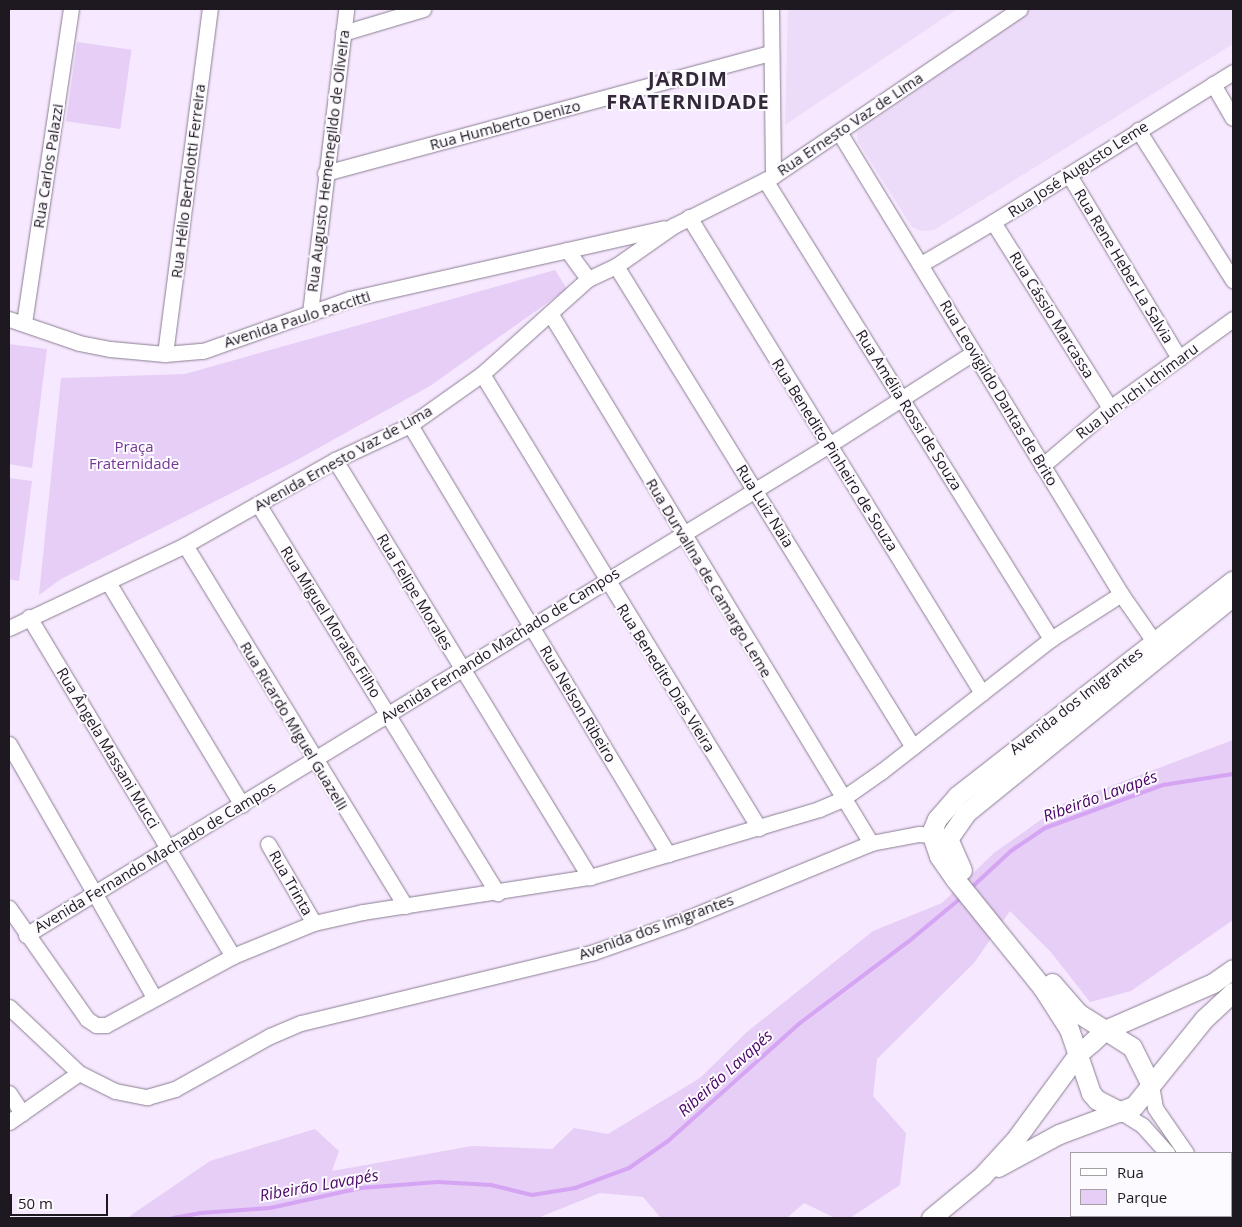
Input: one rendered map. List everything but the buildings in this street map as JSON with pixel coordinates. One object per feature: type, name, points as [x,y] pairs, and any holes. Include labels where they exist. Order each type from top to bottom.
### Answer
[{"type":"main road","name":"Avenida dos Imigrantes","points":[[940,836],[1233,580]]},
{"type":"main road","name":"Avenida dos Imigrantes","points":[[1158,646],[1233,596]]},
{"type":"main road","points":[[940,836],[939,856],[959,875],[1078,1013],[1132,1047],[1151,1085]]},
{"type":"main road","points":[[981,902],[1042,987],[1069,1029],[1079,1053],[1091,1093],[1098,1100],[1121,1112]]},
{"type":"main road","points":[[931,1218],[982,1176],[1015,1140],[1079,1053],[1106,1030],[1213,983],[1233,969]]},
{"type":"main road","points":[[982,1176],[1059,1134],[1134,1106],[1204,1019],[1233,992]]},
{"type":"street","name":"Rua Carlos Palazzi","points":[[24,323],[71,9]]},
{"type":"street","name":"Rua Hélio Bertolotti Ferreira","points":[[165,354],[210,9]]},
{"type":"street","name":"Rua Augusto Hemenegildo de Oliveira","points":[[310,313],[325,173],[346,9]]},
{"type":"street","points":[[343,33],[423,9]]},
{"type":"street","points":[[769,178],[772,9]]},
{"type":"street","name":"Rua Ernesto Vaz de Lima","points":[[673,226],[769,178],[1020,9]]},
{"type":"street","name":"Rua Humberto Denizo","points":[[325,173],[771,54]]},
{"type":"street","name":"Rua José Augusto Leme","points":[[921,264],[993,222],[1233,72]]},
{"type":"street","points":[[1212,84],[1233,118]]},
{"type":"street","points":[[1138,130],[1233,280]]},
{"type":"street","name":"Rua Leovigildo Dantas de Brito","points":[[839,132],[921,264],[1042,466],[1122,594],[1158,646]]},
{"type":"street","name":"Rua Rene Heber La Salvia","points":[[1068,175],[1179,358]]},
{"type":"street","name":"Rua Amélia Rossi de Souza","points":[[769,178],[903,400],[1051,639]]},
{"type":"street","name":"Rua Benedito Pinheiro de Souza","points":[[689,218],[982,692]]},
{"type":"street","name":"Rua Cássio Marcassa","points":[[993,222],[1110,408]]},
{"type":"street","name":"Avenida Paulo Paccitti","points":[[9,319],[79,343],[165,354],[203,351],[350,299],[673,226]]},
{"type":"street","name":"Avenida Ernesto Vaz de Lima","points":[[9,628],[185,545],[335,460],[410,425],[482,374],[588,279],[616,266],[673,226]]},
{"type":"street","points":[[567,250],[588,279]]},
{"type":"street","name":"Rua Luiz Naia","points":[[616,266],[913,747]]},
{"type":"street","name":"Rua Durvalina de Camargo Leme","points":[[550,313],[842,799],[871,843]]},
{"type":"street","name":"Rua Jun-Ichi Ichimaru","points":[[1042,466],[1110,408],[1233,319]]},
{"type":"street","name":"Avenida Fernando Machado de Campos","points":[[26,935],[315,761],[682,533],[903,400],[973,353]]},
{"type":"street","name":"Rua Benedito Dias Vieira","points":[[482,374],[759,828]]},
{"type":"street","name":"Rua Nelson Ribeiro","points":[[410,425],[668,854]]},
{"type":"street","name":"Rua Felipe Morales","points":[[335,460],[590,877]]},
{"type":"street","name":"Rua Miguel Morales Filho","points":[[258,504],[497,893]]},
{"type":"street","name":"Rua Ricardo Miguel Guazelli","points":[[185,545],[404,906]]},
{"type":"street","points":[[108,582],[242,805]]},
{"type":"street","points":[[9,908],[26,935],[83,1014],[96,1025],[120,1020],[154,997],[233,956],[314,923],[404,906],[590,877],[759,828],[842,799],[913,747],[1051,639],[1122,594]]},
{"type":"street","name":"Rua Ângela Massani Mucci","points":[[29,617],[233,956]]},
{"type":"street","points":[[9,744],[154,997]]},
{"type":"street","name":"Avenida dos Imigrantes","points":[[79,1073],[133,1096],[161,1094],[301,1023],[594,952],[680,921],[871,843],[940,836]]},
{"type":"street","name":"Rua Trinta","points":[[268,844],[314,923]]},
{"type":"street","points":[[9,1122],[79,1073],[11,1012]]},
{"type":"street","points":[[1151,1085],[1155,1108],[1185,1152]]},
{"type":"street","points":[[9,1093],[22,1113]]},
{"type":"street","points":[[1121,1112],[1142,1125],[1165,1152]]},
{"type":"shaded area","points":[[788,9],[957,9],[785,125]]},
{"type":"shaded area","points":[[1031,9],[1233,9],[1233,44],[934,230],[921,231],[912,227],[858,142],[857,132]]},
{"type":"green space","points":[[77,42],[131,50],[120,129],[66,121]]},
{"type":"green space","name":"Praça Fraternidade","points":[[555,270],[567,289],[430,386],[295,461],[61,579],[39,595],[61,378],[185,374]]},
{"type":"green space","points":[[9,344],[47,349],[32,468],[9,464]]},
{"type":"green space","points":[[9,478],[32,481],[19,581],[9,579]]},
{"type":"green space","points":[[1233,740],[1233,920],[1131,991],[1090,1002],[1050,951],[1010,911],[974,963],[877,1059],[873,1096],[906,1133],[900,1185],[850,1218],[835,1218],[804,1203],[787,1218],[661,1218],[643,1197],[600,1193],[540,1217],[127,1218],[210,1161],[315,1129],[339,1151],[332,1171],[472,1146],[552,1149],[574,1128],[608,1134],[700,1078],[747,1032],[873,931],[942,903],[994,853],[1063,804]]},
{"type":"waterway","name":"Ribeirão Lavapés","points":[[971,888],[1011,851],[1045,828],[1163,785],[1233,774]]},
{"type":"waterway","name":"Ribeirão Lavapés","points":[[173,1218],[200,1213],[270,1208],[361,1188],[438,1182],[491,1185],[532,1195],[575,1188],[629,1168],[668,1141],[800,1023],[908,942],[962,897]]},
{"type":"district","name":"JARDIM FRATERNIDADE","points":[[688,90]]}]
